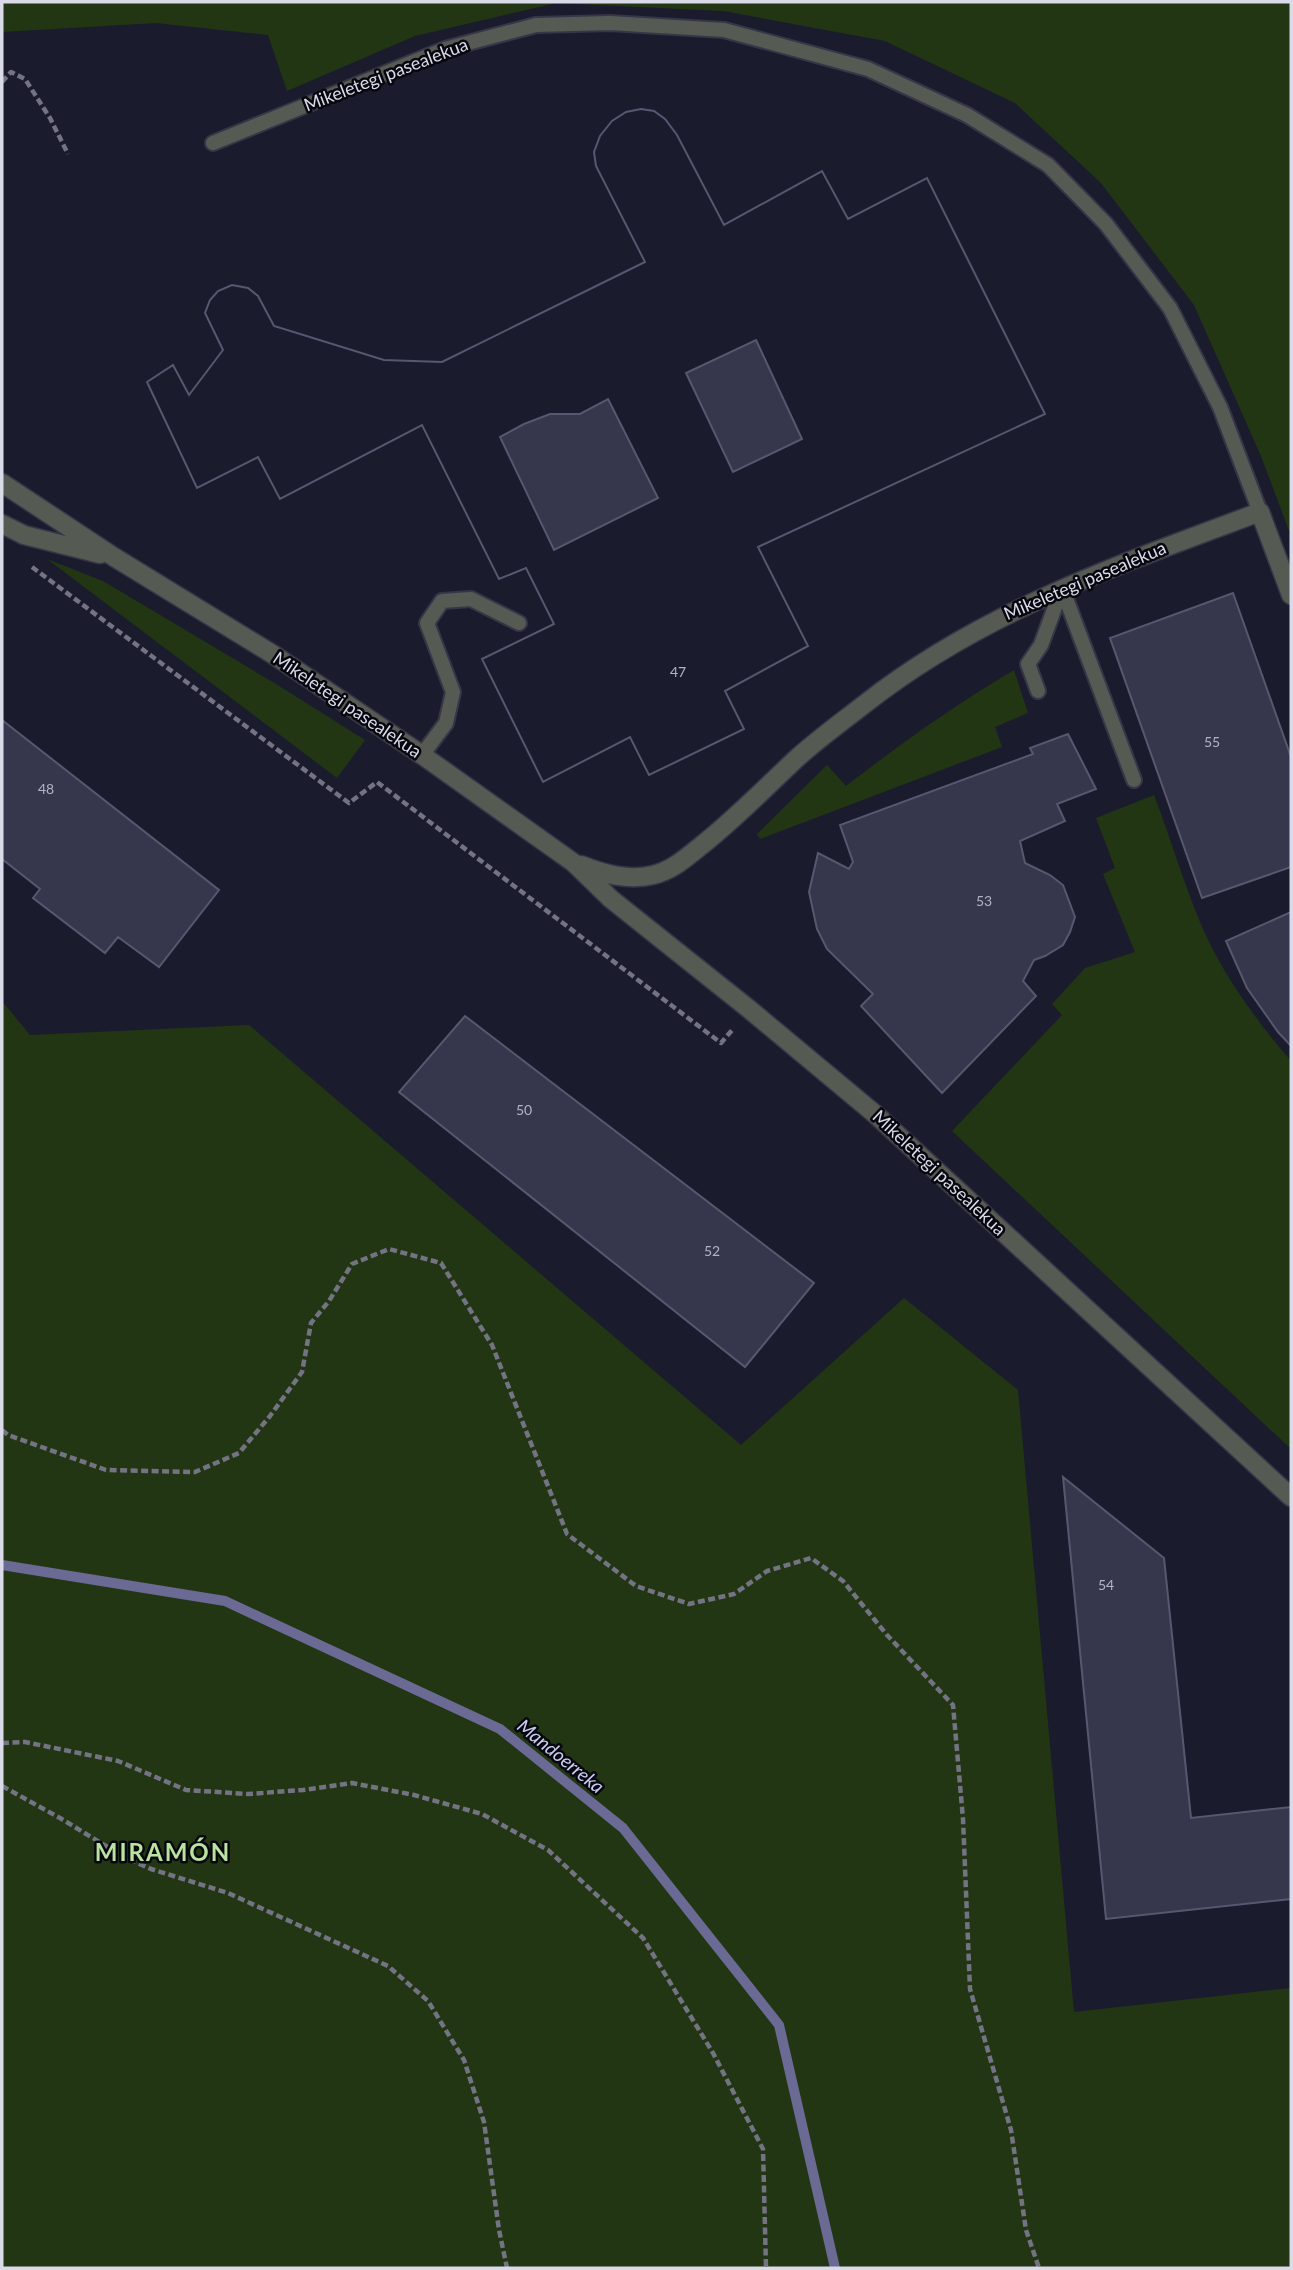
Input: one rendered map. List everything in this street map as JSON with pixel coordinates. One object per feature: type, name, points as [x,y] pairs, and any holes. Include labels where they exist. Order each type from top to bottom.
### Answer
[{"type":"street","name":"Mikeletegi pasealekua","points":[[2,482],[114,557],[274,656],[422,755],[574,863],[611,899],[875,1114],[1291,1497]]},
{"type":"street","name":"Mikeletegi pasealekua","points":[[574,863],[605,874],[628,877],[653,875],[675,866],[726,826],[799,757],[870,700],[936,655],[1002,616],[1062,588],[1260,512],[1291,595]]},
{"type":"street","name":"Mikeletegi pasealekua","points":[[2,524],[24,535],[114,557]]},
{"type":"lane","name":"Mikeletegi pasealekua","points":[[213,144],[444,49],[536,26],[610,23],[724,30],[868,69],[967,115],[1048,165],[1106,224],[1170,308],[1220,407],[1260,512]]},
{"type":"lane","points":[[1038,691],[1028,663],[1041,645],[1062,588]]},
{"type":"lane","points":[[1062,588],[1134,780]]},
{"type":"lane","points":[[422,755],[446,723],[453,692],[427,623],[442,601],[471,599],[519,623]]},
{"type":"path","points":[[2,82],[10,72],[25,79],[50,118],[68,154]]},
{"type":"path","points":[[24,535],[19,557],[349,803],[377,782],[721,1043],[749,1009]]},
{"type":"path","points":[[2,1430],[8,1435],[106,1470],[195,1472],[239,1453],[302,1372],[311,1322],[329,1301],[352,1264],[389,1249],[441,1263],[492,1345],[567,1534],[636,1586],[689,1604],[734,1594],[767,1571],[811,1558],[843,1581],[887,1635],[953,1705],[963,1819],[970,1989],[1011,2130],[1026,2230],[1039,2268]]},
{"type":"path","points":[[2,1743],[25,1742],[118,1761],[186,1790],[248,1794],[352,1783],[414,1795],[482,1814],[548,1850],[643,1938],[713,2053],[762,2149],[766,2268]]},
{"type":"path","points":[[2,1786],[124,1857],[151,1869],[228,1893],[388,1966],[428,2001],[464,2060],[484,2122],[507,2268]]},
{"type":"green space","points":[[2,2],[1291,2],[1291,536],[1261,456],[1194,305],[1101,183],[1015,103],[885,41],[723,11],[556,3],[415,36],[287,91],[268,35],[156,23],[2,32]]},
{"type":"green space","points":[[47,559],[103,581],[365,740],[337,778]]},
{"type":"green space","points":[[1014,670],[1028,713],[995,727],[1002,747],[760,839],[757,834],[827,765],[846,786],[928,725]]},
{"type":"green space","points":[[1154,795],[1200,922],[1218,960],[1240,995],[1291,1061],[1291,1449],[952,1131],[1062,1015],[1052,1004],[1085,968],[1135,952],[1103,874],[1115,868],[1096,818]]},
{"type":"green space","points":[[2,1001],[30,1035],[249,1025],[741,1445],[904,1298],[1018,1390],[1074,2012],[1291,1988],[1291,2268],[2,2268]]},
{"type":"building","points":[[641,109],[654,111],[665,119],[677,135],[724,225],[822,171],[848,219],[927,178],[1045,414],[758,547],[808,646],[725,691],[744,729],[649,775],[630,737],[543,782],[482,659],[554,624],[526,568],[499,579],[422,425],[280,499],[258,457],[197,488],[147,382],[173,365],[189,395],[223,350],[205,313],[210,300],[218,291],[232,285],[248,288],[258,296],[274,326],[384,360],[442,362],[645,262],[596,166],[594,152],[600,136],[612,121],[626,112]],"holes":[[[756,340],[802,439],[733,472],[686,373]],[[608,399],[658,498],[554,550],[500,437],[550,414],[580,414]]]},
{"type":"building","points":[[641,109],[654,111],[665,119],[677,135],[724,225],[822,171],[848,219],[927,178],[1045,414],[758,547],[808,646],[725,691],[744,729],[649,775],[630,737],[543,782],[482,659],[554,624],[526,568],[499,579],[422,425],[280,499],[258,457],[197,488],[147,382],[173,365],[189,395],[223,350],[205,313],[210,300],[218,291],[232,285],[248,288],[258,296],[274,326],[384,360],[442,362],[645,262],[596,166],[594,152],[600,136],[612,121],[626,112]]},
{"type":"building","points":[[1233,593],[1291,757],[1291,867],[1202,898],[1110,638]]},
{"type":"building","points":[[2,720],[219,890],[159,967],[118,937],[105,953],[33,898],[40,889],[2,859]]},
{"type":"building","points":[[1068,734],[1096,789],[1057,804],[1065,821],[1020,841],[1025,863],[1050,875],[1063,885],[1075,917],[1070,932],[1063,945],[1034,960],[1023,981],[1036,996],[942,1093],[861,1006],[873,994],[827,949],[817,929],[809,892],[818,853],[849,869],[853,862],[840,825],[1033,754],[1030,748]]},
{"type":"building","points":[[1291,912],[1291,1046],[1247,988],[1226,941]]},
{"type":"building","points":[[465,1016],[814,1283],[745,1367],[399,1092]]},
{"type":"building","points":[[1063,1477],[1164,1558],[1191,1818],[1291,1807],[1291,1899],[1106,1919]]},
{"type":"waterway","name":"Mandoerreka","points":[[2,1565],[225,1601],[500,1729],[623,1828],[779,2025],[835,2268]]},
{"type":"district","name":"MIRAMÓN","points":[[163,1853]]}]
